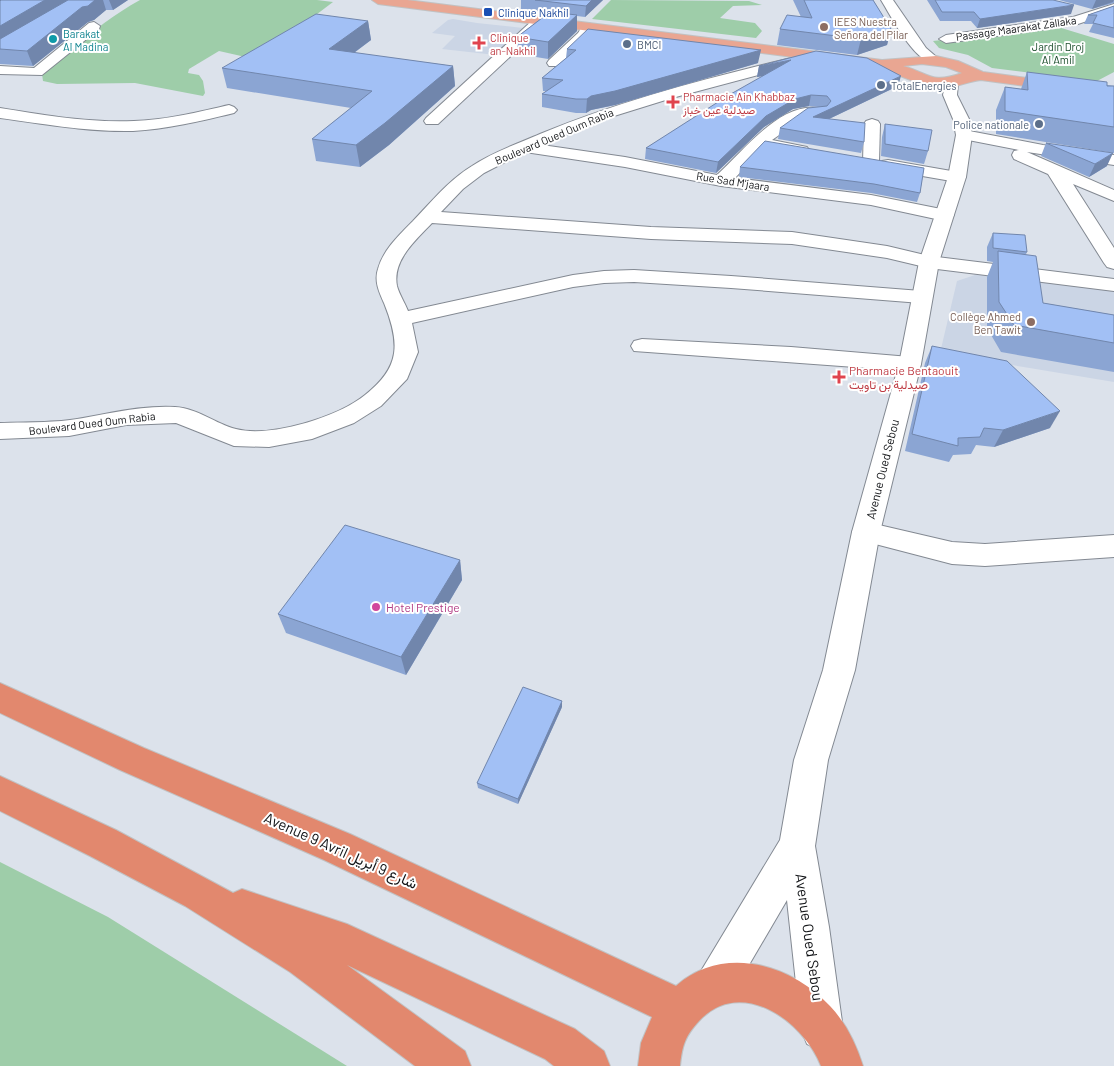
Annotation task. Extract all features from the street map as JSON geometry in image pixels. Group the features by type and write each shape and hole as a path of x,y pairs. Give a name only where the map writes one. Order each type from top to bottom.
{"highway":[{"name":"Avenue 9 Avril شارع 9 أبريل","path":"0,697 132,759 337,847 680,1009"},
{"path":"0,793 102,842 198,893 304,958 450,1066"},
{"path":"198,893 333,938 560,1044 589,1066"},
{"path":"659,1066 663,1041 680,1009 696,995 715,986 737,981 760,984 775,990 804,1008 822,1029 839,1057 842,1066"}],"main road":[{"path":"378,0 880,64 933,60 952,64 953,82"},
{"path":"912,61 922,80 953,82 981,76 1114,94"}],"street":[{"path":"887,0 912,61"},
{"path":"1065,8 1114,21"},
{"name":"Passage Maarakat Zallaka","path":"946,38 1056,24 1114,8"},
{"path":"432,122 540,21"},
{"path":"0,70 37,72 94,26"},
{"path":"554,63 583,36 589,27"},
{"name":"Boulevard Oued Oum Rabia","path":"0,431 69,428 126,417 177,415 234,438 269,439 302,433 345,417 373,401 399,374 407,352 401,319 387,286 387,270 394,256 457,185 478,169 522,147 625,107 814,55"},
{"name":"Avenue Oued Sebou","path":"822,1029 810,927 797,846 811,760 839,670 866,532 910,364 929,262 957,177 964,134 953,82"},
{"path":"696,87 718,98"},
{"path":"0,114 80,125 134,126 160,124 228,110"},
{"path":"721,181 744,160 759,142 794,116 802,112 819,112"},
{"path":"871,162 872,124"},
{"path":"964,134 1114,160"},
{"path":"992,140 1056,172 1114,196"},
{"path":"759,142 817,153"},
{"name":"Rue Sad M'jaara","path":"522,147 625,162 721,181 871,200 945,215"},
{"path":"625,162 647,149"},
{"path":"854,159 957,177"},
{"path":"1056,172 1114,263"},
{"path":"428,217 642,232 792,238 878,251 929,262 1114,285"},
{"path":"401,319 573,281 604,277 634,276 921,297"},
{"path":"642,346 791,354 910,364"},
{"path":"866,532 952,554 985,555 1114,546"},
{"name":"Avenue Oued Sebou","path":"715,986 797,846"}],"shaded area":[{"name":"Clinique an-Nakhil","path":"453,19 523,28 496,55 442,49 455,36 432,33 448,20"},
{"name":"Collège Ahmed Ben Tawit","path":"984,272 1114,290 1114,382 940,353 957,281"}],"green space":[{"path":"140,0 317,0 333,2 288,36 250,58 219,51 189,69 188,73 199,75 203,81 205,93 203,96 135,83 57,84 43,81 42,74 105,23"},
{"path":"611,0 749,1 762,5 733,6 720,18 755,23 762,31 756,38 592,19"},
{"name":"Jardin Droj Al Amil","path":"1058,27 1114,44 1114,72 1097,81 992,68 968,55 939,48 933,41"},
{"path":"0,862 108,917 347,1066 0,1066"}],"building":[{"path":"1,0 45,0 0,26"},
{"path":"68,0 95,0 88,6 82,7 27,51 0,49 0,39"},
{"path":"535,0 592,0 586,6"},
{"path":"804,0 873,0 891,29 861,39 780,29 787,15 812,18"},
{"path":"935,0 1053,0 1074,5 980,19 974,12 942,12"},
{"path":"1114,6 1114,28 1093,23 1097,15 1088,15"},
{"path":"550,12 577,15 548,42 517,37"},
{"path":"316,14 368,21 329,49 453,66 356,145 312,139 372,91 222,68"},
{"path":"588,29 761,50 591,96 587,99 542,94 563,80 542,78 576,50 567,49"},
{"path":"816,51 867,58 901,76 813,117 865,123 864,142 780,128 808,108 827,106 831,101 827,96 811,95 795,99 766,116 718,162 646,148 729,95 791,60 759,66"},
{"path":"1027,72 1107,82 1107,86 1114,86 1114,127 1005,111 1005,87 1028,90"},
{"path":"885,124 932,130 928,151 885,144"},
{"path":"765,141 924,168 920,193 874,184 740,167"},
{"path":"1046,143 1113,153 1095,164"},
{"path":"993,233 1025,235 1027,252 993,248"},
{"path":"998,251 1036,256 1043,303 1114,315 1114,343 1014,325 999,302"},
{"path":"932,346 1007,361 1060,411 1003,430 984,428 980,437 958,438 958,446 912,434"},
{"name":"Hotel Prestige","path":"345,525 460,560 401,657 278,614"},
{"path":"523,687 562,701 518,799 477,783"}],"place":[{"name":"Clinique Nakhil","path":"488,12"},
{"name":"IEES Nuestra Señora del Pilar","path":"824,27"},
{"name":"Barakat Al Madina","path":"53,39"},
{"name":"Clinique an-Nakhil","path":"479,43"},
{"name":"BMCI","path":"627,44"},
{"name":"TotalEnergies","path":"881,85"},
{"name":"Pharmacie Ain Khabbaz صيدلية عين خباز","path":"673,102"},
{"name":"Police nationale","path":"1039,124"},
{"name":"Collège Ahmed Ben Tawit","path":"1031,322"},
{"name":"Pharmacie Bentaouit صيدلية بن تاويت","path":"839,377"},
{"name":"Hotel Prestige","path":"376,607"}]}
